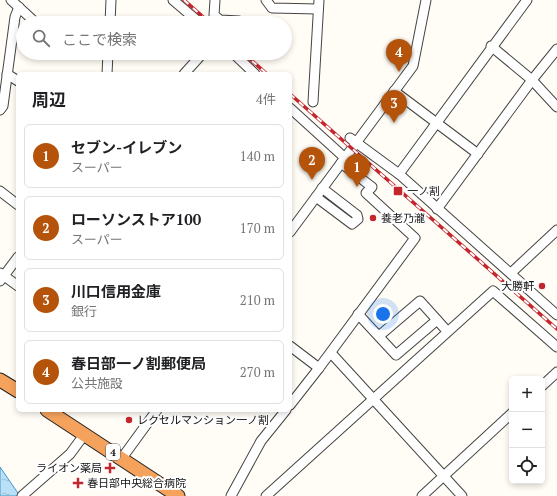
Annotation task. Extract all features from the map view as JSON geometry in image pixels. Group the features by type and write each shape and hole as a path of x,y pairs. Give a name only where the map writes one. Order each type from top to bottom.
{"highway":[{"path":"0,380 16,390"},
{"name":"4","path":"50,412 178,496"}],"street":[{"path":"11,0 29,16"},
{"path":"110,16 111,0"},
{"path":"174,0 192,16"},
{"path":"215,0 215,16"},
{"path":"266,0 272,8 319,5 313,102"},
{"path":"292,229 343,160 353,140 413,66 426,0"},
{"path":"399,174 491,46 527,0"},
{"path":"0,110 3,106 15,17 19,7"},
{"path":"491,46 532,80 557,107"},
{"path":"437,209 532,80 557,49"},
{"path":"107,72 108,60"},
{"path":"186,72 197,60"},
{"path":"240,60 253,72"},
{"path":"7,74 16,80"},
{"path":"394,91 478,154"},
{"path":"292,110 372,187 366,193 415,238 358,314 331,353 292,402"},
{"path":"353,140 360,143 399,174 557,315"},
{"path":"316,197 352,224 358,219 357,215 322,188"},
{"path":"0,191 16,203"},
{"path":"511,273 557,230"},
{"path":"16,259 1,277 16,285"},
{"path":"266,496 492,290 557,348"},
{"path":"379,336 420,301 447,331"},
{"path":"358,314 396,355 437,320"},
{"path":"292,348 319,368"},
{"path":"331,353 462,496"},
{"path":"545,383 557,372"},
{"path":"122,458 156,412"},
{"path":"231,496 261,441 284,412"},
{"path":"422,496 509,416"},
{"path":"22,496 70,454 84,435"}],"water":[{"path":"0,467 20,496 0,496"}],"railway":[{"path":"184,0 202,16"},
{"path":"251,60 265,72"},
{"path":"292,96 557,329"}],"place":[{"name":"春日部一ノ割郵便局","path":"399,72"},
{"name":"川口信用金庫","path":"394,123"},
{"name":"ローソンストア100","path":"312,180"},
{"name":"セブン-イレブン","path":"357,187"},
{"name":"一ノ割","path":"398,191"},
{"name":"養老乃瀧","path":"373,218"},
{"name":"大勝軒","path":"542,286"},
{"name":"レクセルマンション一ノ割","path":"129,420"},
{"name":"ライオン薬局","path":"110,468"},
{"name":"春日部中央総合病院","path":"78,483"}]}
